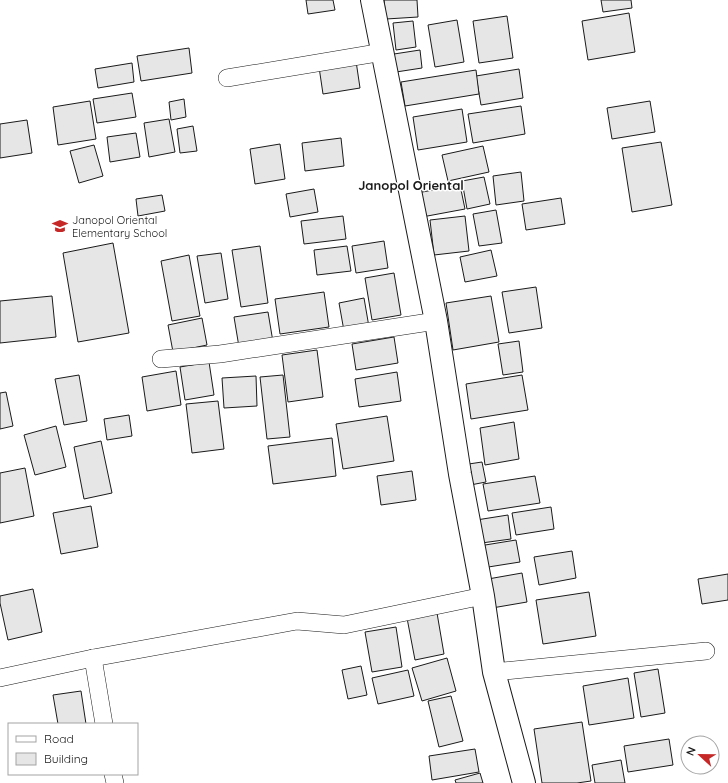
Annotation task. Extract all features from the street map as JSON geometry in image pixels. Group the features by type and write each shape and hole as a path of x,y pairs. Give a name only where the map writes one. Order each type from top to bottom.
{"street":[{"path":"372,0 436,321 460,474 483,596 494,672 524,783"},
{"path":"227,78 383,52"},
{"path":"161,359 220,354 436,321"},
{"path":"0,678 93,658 298,621 344,625 483,596"},
{"path":"494,672 706,651"},
{"path":"93,658 104,723"}],"building":[{"path":"306,0 333,0 335,10 308,14"},
{"path":"384,0 417,0 418,17 386,19"},
{"path":"601,0 631,0 632,8 603,12"},
{"path":"629,13 635,52 588,60 582,21"},
{"path":"507,16 513,58 479,63 473,21"},
{"path":"457,20 464,62 435,67 428,25"},
{"path":"413,21 416,47 396,50 393,23"},
{"path":"189,48 192,73 141,81 137,56"},
{"path":"420,50 422,68 396,72 394,54"},
{"path":"356,61 360,88 323,94 319,67"},
{"path":"132,63 134,82 98,88 95,69"},
{"path":"519,69 523,98 481,105 476,76"},
{"path":"476,70 479,94 405,106 401,82"},
{"path":"132,93 136,117 97,123 93,99"},
{"path":"184,99 186,117 171,120 169,102"},
{"path":"90,101 96,139 58,145 53,107"},
{"path":"650,101 655,132 612,139 607,108"},
{"path":"521,106 525,134 473,143 468,114"},
{"path":"462,109 467,142 418,150 413,117"},
{"path":"169,119 175,152 149,157 144,123"},
{"path":"27,120 32,153 0,158 0,124"},
{"path":"193,126 197,151 180,153 177,129"},
{"path":"136,133 140,157 110,162 107,137"},
{"path":"341,138 344,166 305,171 302,143"},
{"path":"661,142 672,205 632,212 622,148"},
{"path":"280,144 285,179 255,184 250,149"},
{"path":"94,145 103,176 79,183 70,151"},
{"path":"483,146 489,172 448,181 442,155"},
{"path":"521,172 524,201 496,205 493,176"},
{"path":"484,177 490,204 467,209 462,181"},
{"path":"460,185 465,209 422,217 417,193"},
{"path":"314,189 318,212 290,217 286,194"},
{"path":"162,195 165,211 138,216 136,199"},
{"path":"561,198 565,224 526,230 522,204"},
{"path":"496,210 502,243 479,246 473,214"},
{"path":"343,216 346,239 304,244 301,221"},
{"path":"465,216 469,251 434,255 430,220"},
{"path":"384,241 388,268 356,273 352,246"},
{"path":"113,243 129,333 78,342 63,253"},
{"path":"260,246 268,303 241,307 232,250"},
{"path":"347,246 351,271 317,275 314,250"},
{"path":"491,250 497,276 465,282 460,257"},
{"path":"221,253 228,299 205,303 197,256"},
{"path":"189,255 200,316 172,321 161,261"},
{"path":"394,273 401,315 372,320 365,278"},
{"path":"536,287 542,328 509,333 502,292"},
{"path":"324,292 329,327 280,334 275,299"},
{"path":"52,296 56,337 0,343 0,301"},
{"path":"491,296 499,342 453,350 446,303"},
{"path":"364,298 369,327 344,331 339,303"},
{"path":"268,312 273,342 239,347 234,317"},
{"path":"202,318 207,345 173,352 168,325"},
{"path":"394,337 398,363 356,370 352,344"},
{"path":"519,341 523,372 503,375 498,344"},
{"path":"317,350 323,397 288,402 282,355"},
{"path":"209,362 214,395 185,400 180,367"},
{"path":"176,371 181,405 147,411 142,377"},
{"path":"397,372 401,401 359,407 355,379"},
{"path":"79,375 87,421 64,425 55,379"},
{"path":"283,375 290,437 267,439 260,377"},
{"path":"522,375 528,410 471,419 466,384"},
{"path":"256,376 257,406 224,408 222,378"},
{"path":"6,392 13,426 0,429 0,393"},
{"path":"218,401 224,449 192,453 186,404"},
{"path":"129,415 132,436 107,440 104,419"},
{"path":"387,416 394,461 343,469 336,424"},
{"path":"514,422 519,459 485,465 480,428"},
{"path":"56,426 66,467 35,475 24,435"},
{"path":"332,438 336,476 273,484 268,446"},
{"path":"101,441 112,493 84,499 74,447"},
{"path":"482,462 486,482 465,486 462,465"},
{"path":"25,468 34,516 0,523 0,473"},
{"path":"412,471 416,500 381,505 377,476"},
{"path":"535,476 540,503 488,511 483,484"},
{"path":"91,506 98,547 61,554 53,513"},
{"path":"551,507 554,529 516,535 512,513"},
{"path":"508,515 511,539 474,544 470,521"},
{"path":"516,540 520,562 482,568 479,546"},
{"path":"572,551 576,578 539,585 534,557"},
{"path":"522,573 527,602 492,608 488,579"},
{"path":"728,574 728,600 702,604 698,579"},
{"path":"33,589 42,632 8,640 0,603 0,596"},
{"path":"589,592 596,636 543,644 536,600"},
{"path":"437,613 444,654 415,660 407,618"},
{"path":"396,627 402,667 372,672 365,632"},
{"path":"447,658 456,691 422,701 412,668"},
{"path":"361,666 367,695 348,699 342,670"},
{"path":"658,669 665,713 641,717 634,673"},
{"path":"408,670 414,696 378,704 372,678"},
{"path":"628,678 634,718 589,725 583,686"},
{"path":"81,691 86,723 58,723 53,695"},
{"path":"451,696 463,741 439,747 428,701"},
{"path":"582,722 591,781 577,783 542,783 534,729"},
{"path":"669,739 673,765 628,772 624,746"},
{"path":"475,749 479,772 432,780 429,756"},
{"path":"621,760 625,783 595,783 592,765"},
{"path":"480,773 483,783 456,783 455,780"}],"place":[{"name":"Janopol Oriental Elementary School","path":"60,226"}],"district":[{"name":"Janopol Oriental","path":"411,185"}]}
